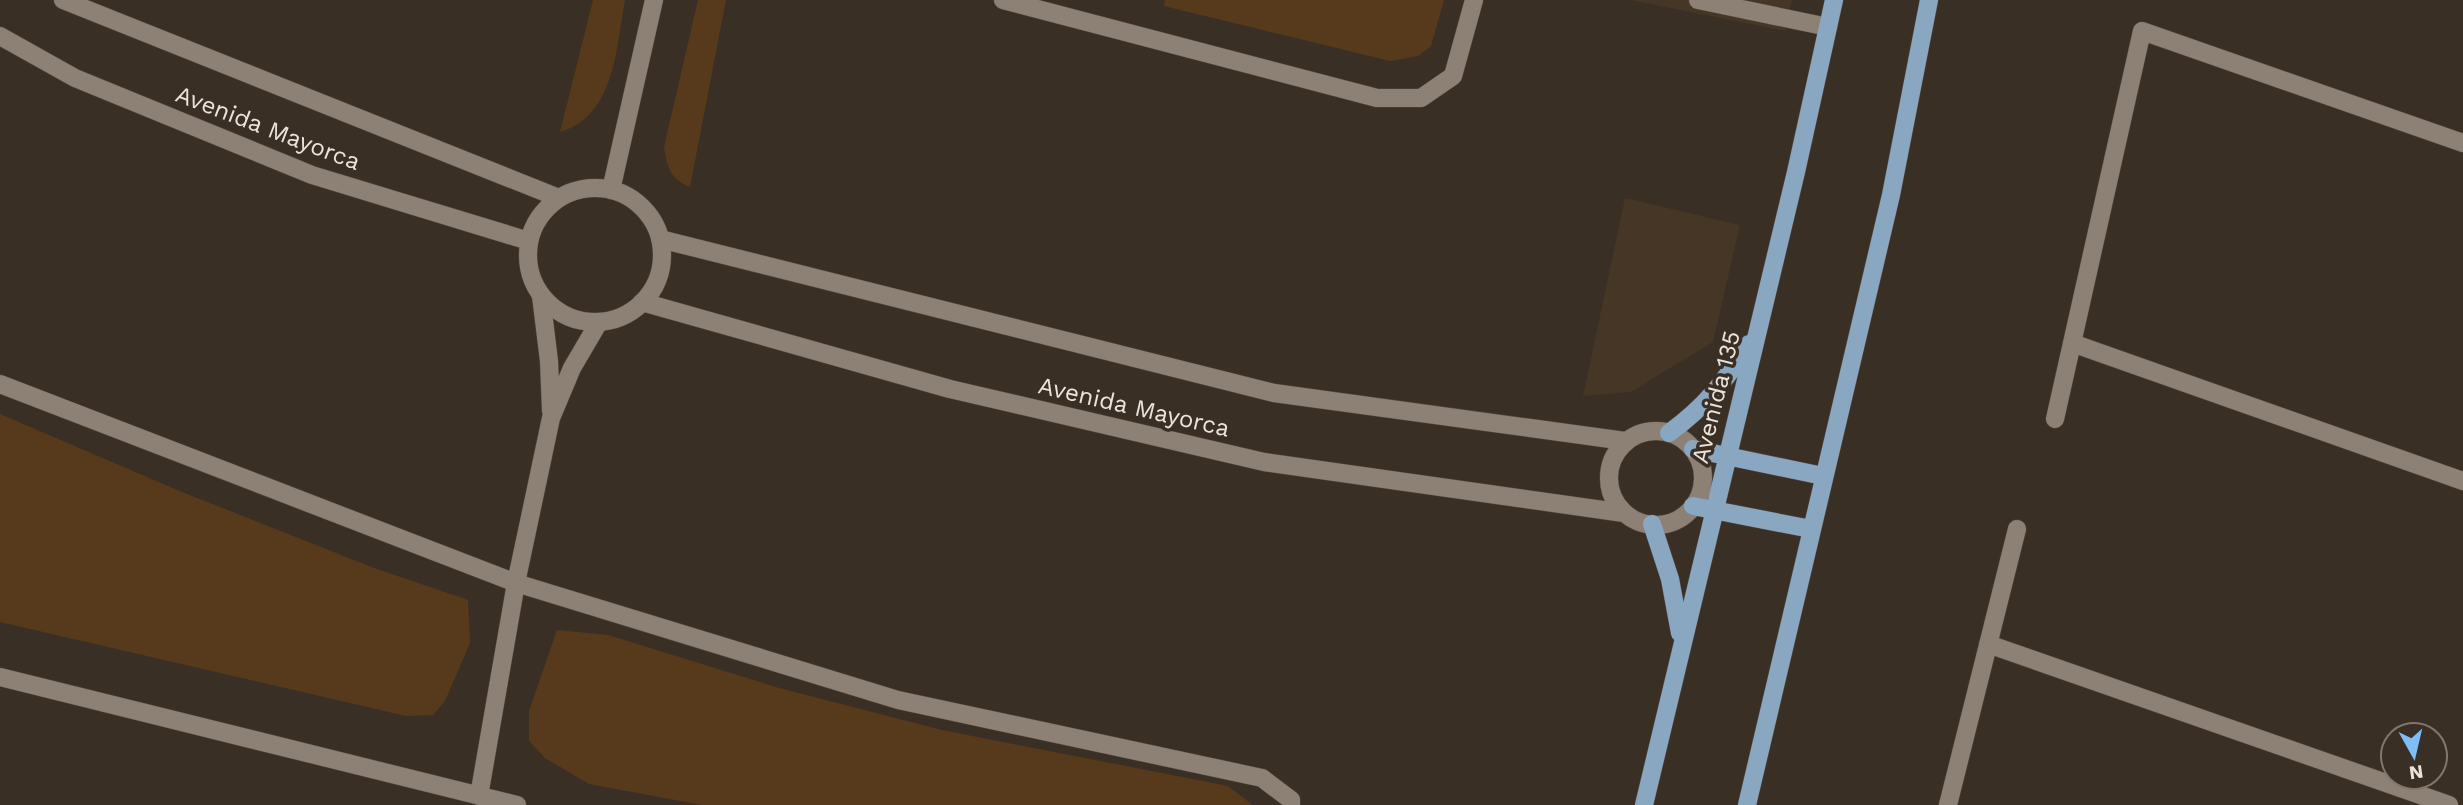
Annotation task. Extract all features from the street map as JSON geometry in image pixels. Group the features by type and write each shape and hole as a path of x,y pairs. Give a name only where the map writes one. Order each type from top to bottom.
{"main road":[{"name":"Avenida 135","path":"1644,805 1681,639 1757,332 1834,0"},
{"path":"1747,805 1891,195 1929,0"},
{"path":"1669,433 1695,415 1719,390 1757,332"},
{"path":"1693,449 1824,476"},
{"path":"1693,506 1811,529"},
{"path":"1652,524 1670,579 1681,639"}],"street":[{"path":"63,0 559,198"},
{"path":"611,190 654,0"},
{"path":"1003,0 1377,98 1421,98 1453,76 1474,0"},
{"path":"1698,0 1828,27"},
{"path":"2054,419 2142,31 2463,144"},
{"name":"Avenida Mayorca","path":"0,37 75,78 312,175 529,241"},
{"path":"541,296 567,316 599,322 629,313 642,302 655,284 661,262 660,239 642,208 628,197 611,190 585,189 559,198 540,217 529,241 527,260 532,279 541,296 550,360 551,418"},
{"name":"Avenida Mayorca","path":"660,239 1274,393 1625,441"},
{"name":"Avenida Mayorca","path":"642,302 950,389 1264,462 1625,513"},
{"path":"480,796 516,583 551,418 572,369 599,322"},
{"path":"2071,343 2463,481"},
{"path":"0,384 516,583 898,701 1262,778 1291,800 1291,805"},
{"path":"1669,433 1683,439 1701,463 1703,478 1693,506 1681,517 1652,524 1637,521 1625,513 1614,500 1609,477 1615,454 1625,441 1638,434 1669,433"},
{"path":"1948,805 2017,529"},
{"path":"1988,644 2449,805"},
{"path":"0,677 517,805"}],"shaded area":[{"path":"593,0 625,0 615,59 610,78 592,111 578,124 560,132"},
{"path":"698,0 726,0 690,187 671,172 664,147"},
{"path":"1165,0 1444,0 1431,46 1418,56 1390,61 1164,6"},
{"path":"1630,0 1792,0 1785,31"},
{"path":"1625,198 1740,225 1713,342 1631,392 1583,396"},
{"path":"0,414 182,492 374,568 468,600 470,643 445,701 433,715 406,716 0,622"},
{"path":"557,630 608,635 779,688 942,730 1228,786 1253,805 702,805 589,784 545,758 529,741 529,711"}]}
